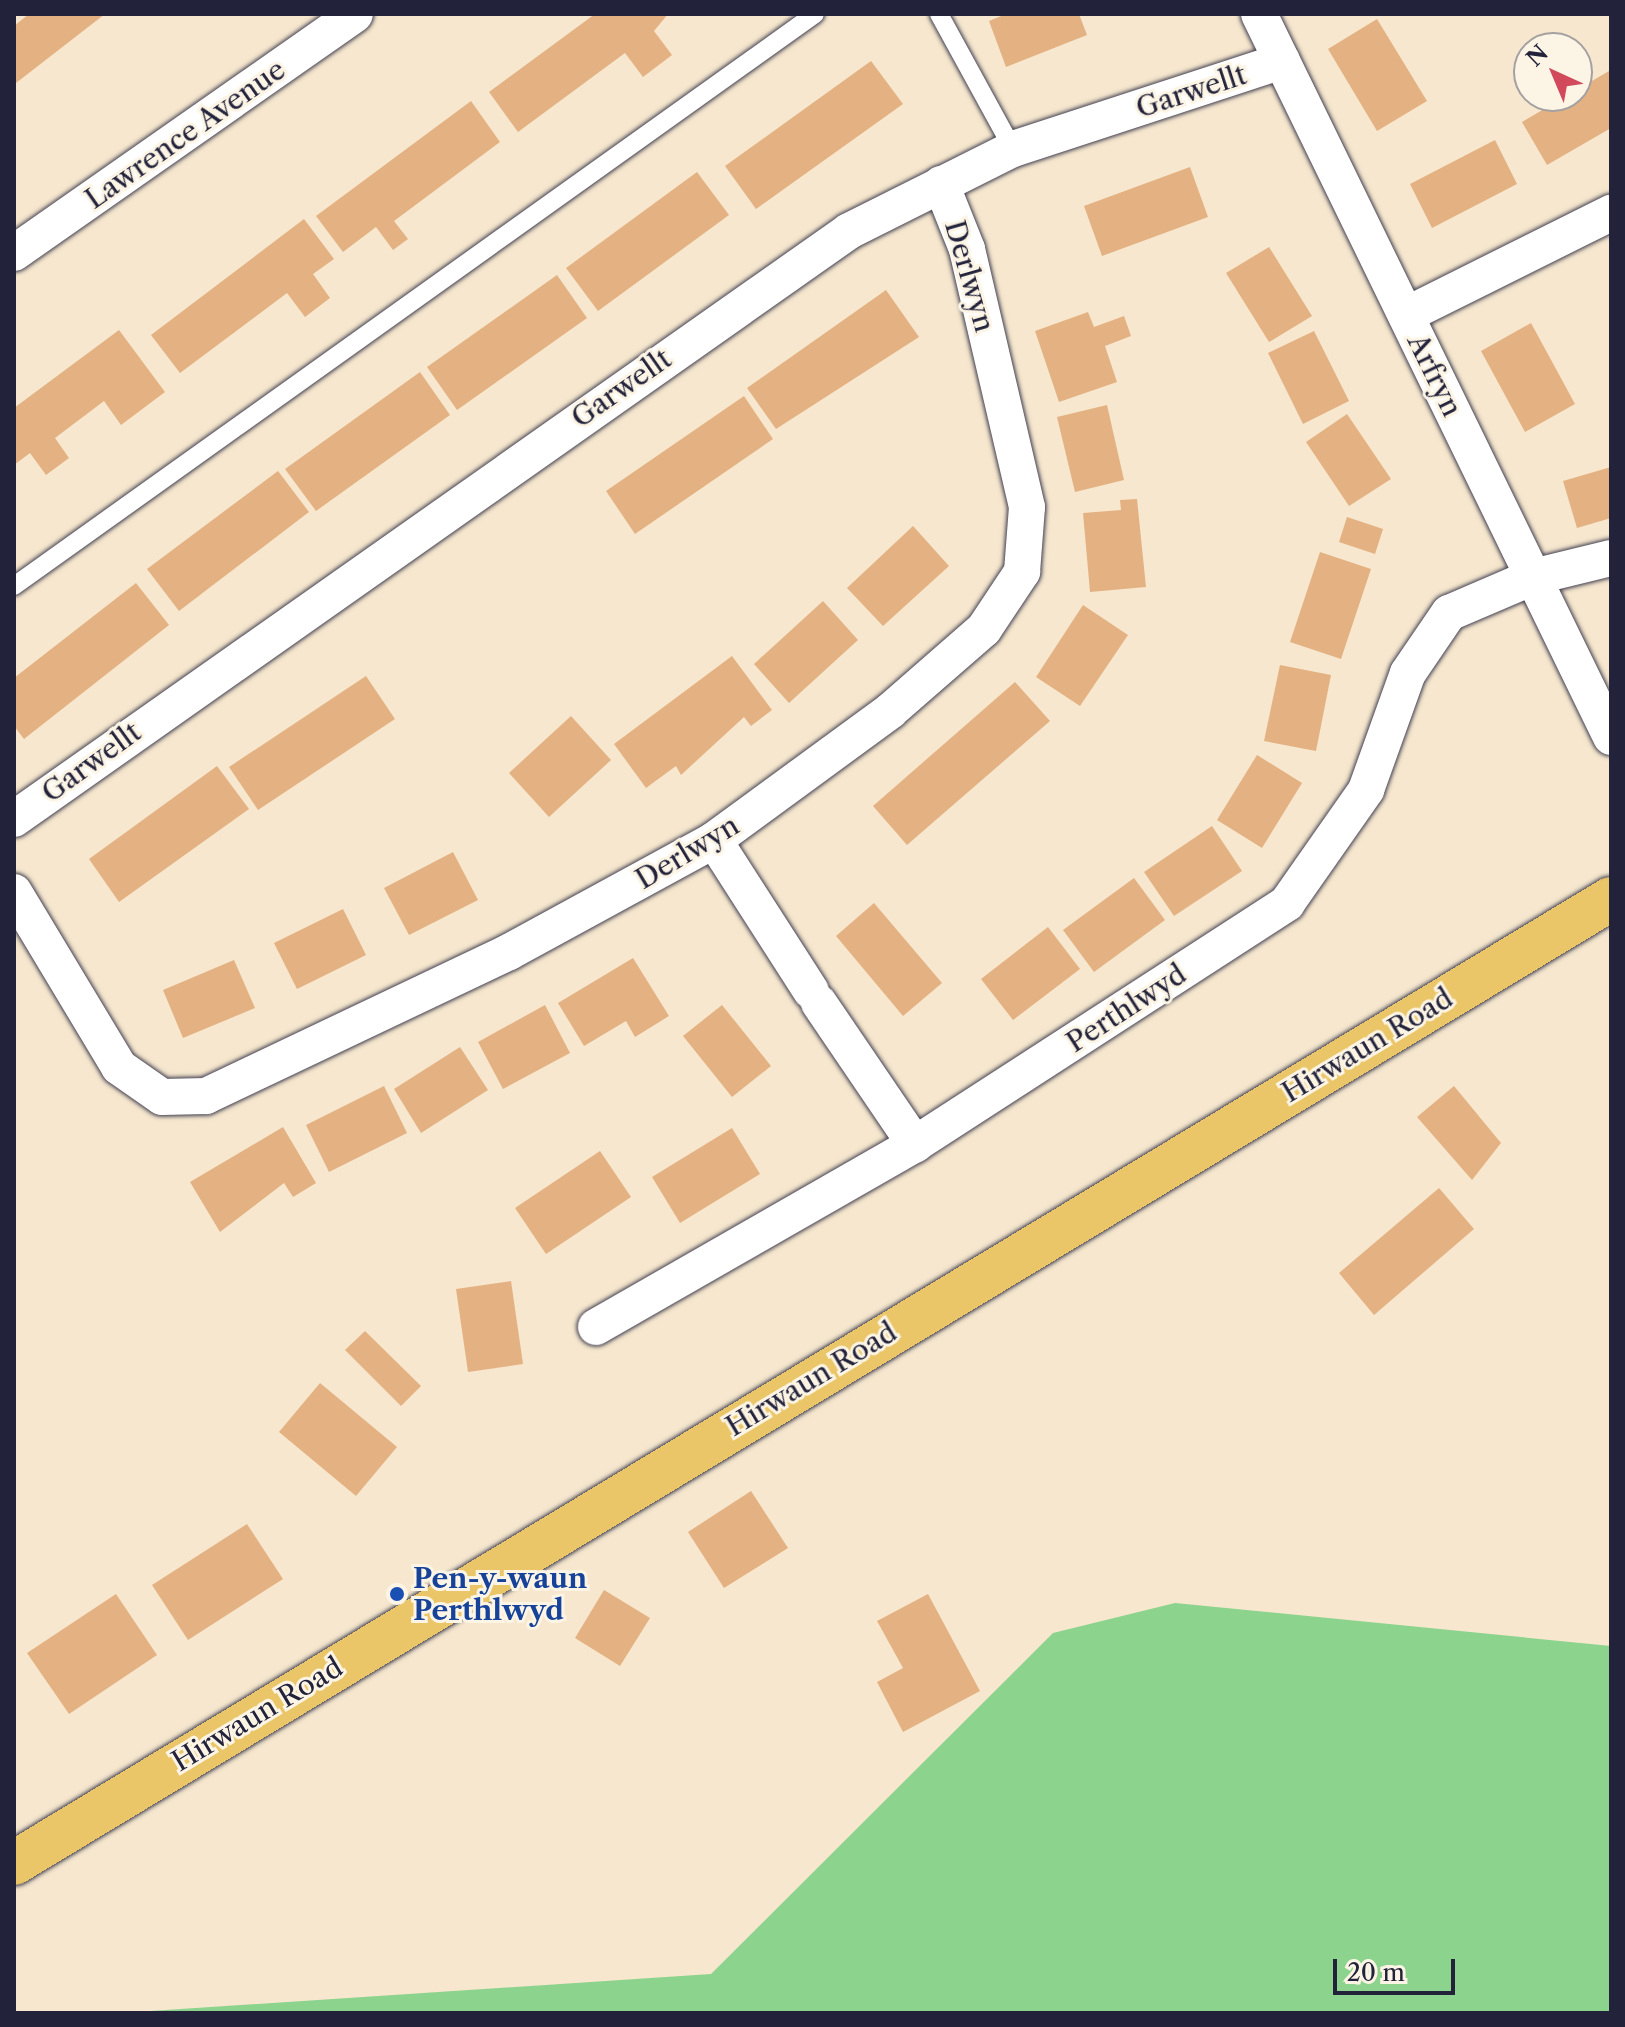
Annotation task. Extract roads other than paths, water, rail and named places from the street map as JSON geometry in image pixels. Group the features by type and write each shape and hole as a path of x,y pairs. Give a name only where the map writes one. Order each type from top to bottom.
{"main road":[{"name":"Hirwaun Road","path":"14,1863 1611,899"}],"street":[{"name":"Lawrence Avenue","path":"14,253 355,14"},
{"name":"Arfryn","path":"1259,14 1611,737"},
{"name":"Garwellt","path":"14,819 785,274 941,184 1013,149 1282,61"},
{"name":"Derlwyn","path":"14,892 119,1067 162,1097 206,1096 509,952 714,840 890,711 984,629 1022,572 1027,507 967,249 941,184"},
{"path":"1406,315 1611,213"},
{"name":"Perthlwyd","path":"596,1327 915,1144 1287,903 1366,790 1408,673 1449,613 1533,577 1611,558"},
{"path":"714,840 915,1144"}],"lane":[{"path":"14,586 815,14"},
{"path":"939,14 1013,149"}],"place":[{"name":"Pen-y-waun Perthlwyd","path":"397,1594"}]}
